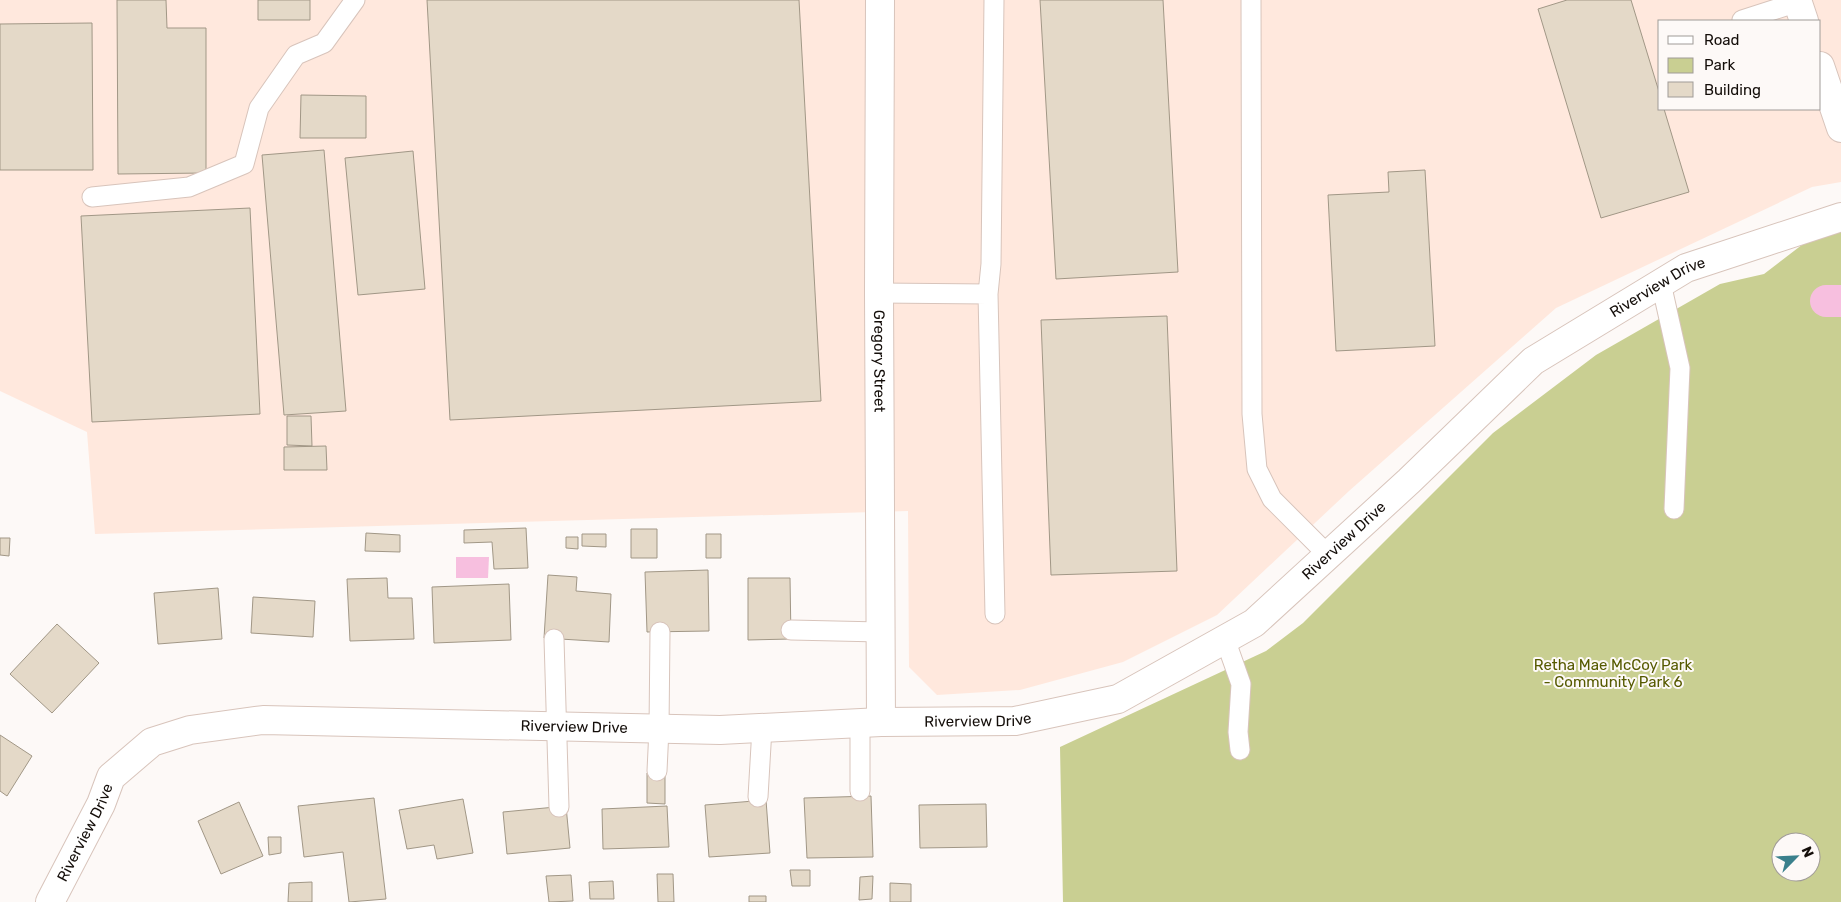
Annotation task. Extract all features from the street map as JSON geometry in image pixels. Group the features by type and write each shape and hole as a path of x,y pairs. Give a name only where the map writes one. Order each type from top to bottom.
{"street":[{"name":"Gregory Street","path":"870,723 880,632 880,0"},
{"path":"1821,69 1841,128"},
{"name":"Riverview Drive","path":"50,902 101,804 112,777 152,742 190,730 263,720 720,730 870,723 1015,721 1118,699 1254,623 1409,481 1534,360 1686,268 1841,217"}],"lane":[{"path":"92,197 188,187 244,164 259,108 296,55 324,43 355,0"},
{"path":"994,0 988,294 995,614"},
{"path":"1251,0 1252,414 1257,469 1272,499 1328,555"},
{"path":"1742,20 1800,8"},
{"path":"1661,283 1680,368 1674,509"},
{"path":"879,293 988,294"},
{"path":"790,630 880,632"},
{"path":"657,771 660,632"},
{"path":"554,639 559,806"},
{"path":"1225,639 1241,684 1238,732 1240,750"},
{"path":"860,791 870,723"},
{"path":"758,797 762,728"}],"shaded area":[{"path":"0,0 1841,0 1841,182 1812,187 1556,308 1349,491 1217,615 1123,662 1020,690 937,695 909,667 908,511 95,534 87,432 0,391"},
{"path":"456,557 489,557 488,578 456,578"}],"green space":[{"name":"Retha Mae McCoy Park - Community Park 6","path":"1837,218 1841,232 1841,902 1063,902 1060,747 1266,651 1303,623 1493,433 1596,355 1720,284 1764,274"}],"building":[{"path":"117,0 166,0 167,28 206,28 206,173 118,174"},
{"path":"258,0 310,0 310,20 258,20"},
{"path":"427,0 799,0 821,401 450,420"},
{"path":"1040,0 1163,0 1178,272 1056,279"},
{"path":"1567,0 1631,0 1658,88 1658,110 1664,110 1689,192 1601,218 1538,9"},
{"path":"92,23 93,170 0,170 0,24"},
{"path":"301,95 366,96 366,138 300,138"},
{"path":"324,150 346,411 284,415 262,155"},
{"path":"413,151 425,289 358,295 345,158"},
{"path":"1425,170 1435,346 1336,351 1328,195 1389,192 1388,172"},
{"path":"250,208 260,414 92,422 81,216"},
{"path":"1167,316 1177,571 1051,575 1041,320"},
{"path":"287,416 311,416 312,446 287,445"},
{"path":"326,446 327,470 284,470 284,447"},
{"path":"526,528 528,568 494,569 492,542 464,543 464,530"},
{"path":"631,529 657,529 657,558 631,558"},
{"path":"366,533 400,535 400,552 365,551"},
{"path":"582,534 606,534 606,547 582,546"},
{"path":"706,534 721,534 721,558 706,558"},
{"path":"566,537 578,537 578,549 566,548"},
{"path":"0,538 10,538 9,556 0,555"},
{"path":"708,570 709,631 647,632 645,572"},
{"path":"548,575 577,577 576,591 611,594 609,642 544,638"},
{"path":"387,578 388,598 412,598 414,639 350,641 347,579"},
{"path":"748,578 790,578 791,639 748,640"},
{"path":"509,584 511,640 434,643 432,587"},
{"path":"218,588 222,639 158,644 154,593"},
{"path":"253,597 315,601 313,637 251,633"},
{"path":"57,624 99,663 52,713 10,674"},
{"path":"0,735 32,756 7,796 0,791"},
{"path":"647,773 665,773 665,804 647,803"},
{"path":"871,796 873,857 807,858 804,798"},
{"path":"374,798 386,899 349,902 343,852 304,857 298,806"},
{"path":"463,799 473,853 437,859 434,845 407,849 399,810"},
{"path":"766,800 770,853 709,857 705,805"},
{"path":"239,802 263,856 221,874 198,821"},
{"path":"986,804 987,847 920,848 919,805"},
{"path":"566,806 570,848 507,854 503,812"},
{"path":"667,806 669,847 603,849 602,809"},
{"path":"268,837 281,837 281,853 269,855"},
{"path":"790,870 810,870 810,886 792,886"},
{"path":"657,874 673,874 674,902 658,902"},
{"path":"571,875 573,901 549,902 546,876"},
{"path":"873,876 872,899 859,900 860,877"},
{"path":"613,881 614,899 590,899 589,882"},
{"path":"312,882 312,902 288,902 289,883"},
{"path":"890,883 911,884 911,902 890,902"},
{"path":"749,896 766,896 766,902 749,902"}],"waterway":[{"path":"1826,301 1841,301"}]}
